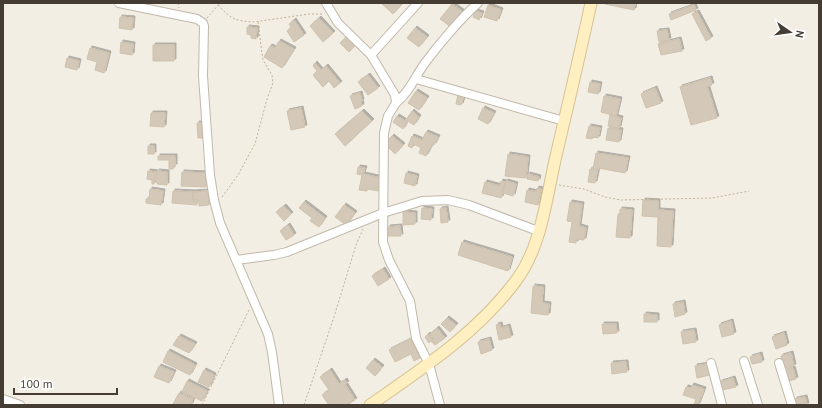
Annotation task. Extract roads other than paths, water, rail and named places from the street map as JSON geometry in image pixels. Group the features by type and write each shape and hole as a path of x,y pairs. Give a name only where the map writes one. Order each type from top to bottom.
{"street":[{"path":"119,3 198,19 203,23 203,76 210,175 215,205 220,223 262,318 271,346 279,405"},
{"path":"326,3 338,22 371,55 395,95 396,103"},
{"path":"371,55 418,3"},
{"path":"440,405 429,364 416,338 410,301 385,252 383,242 384,133 388,116 396,103 406,93 424,65 446,36 478,3"},
{"path":"370,405 454,345 478,323 511,287 524,266 535,244 591,3"},
{"path":"416,79 564,121"},
{"path":"236,260 287,252 383,214 422,201 448,200 469,205 538,231"},
{"path":"744,361 758,405"},
{"path":"711,363 722,405"},
{"path":"779,363 792,405"},
{"path":"3,399 20,405"}]}
